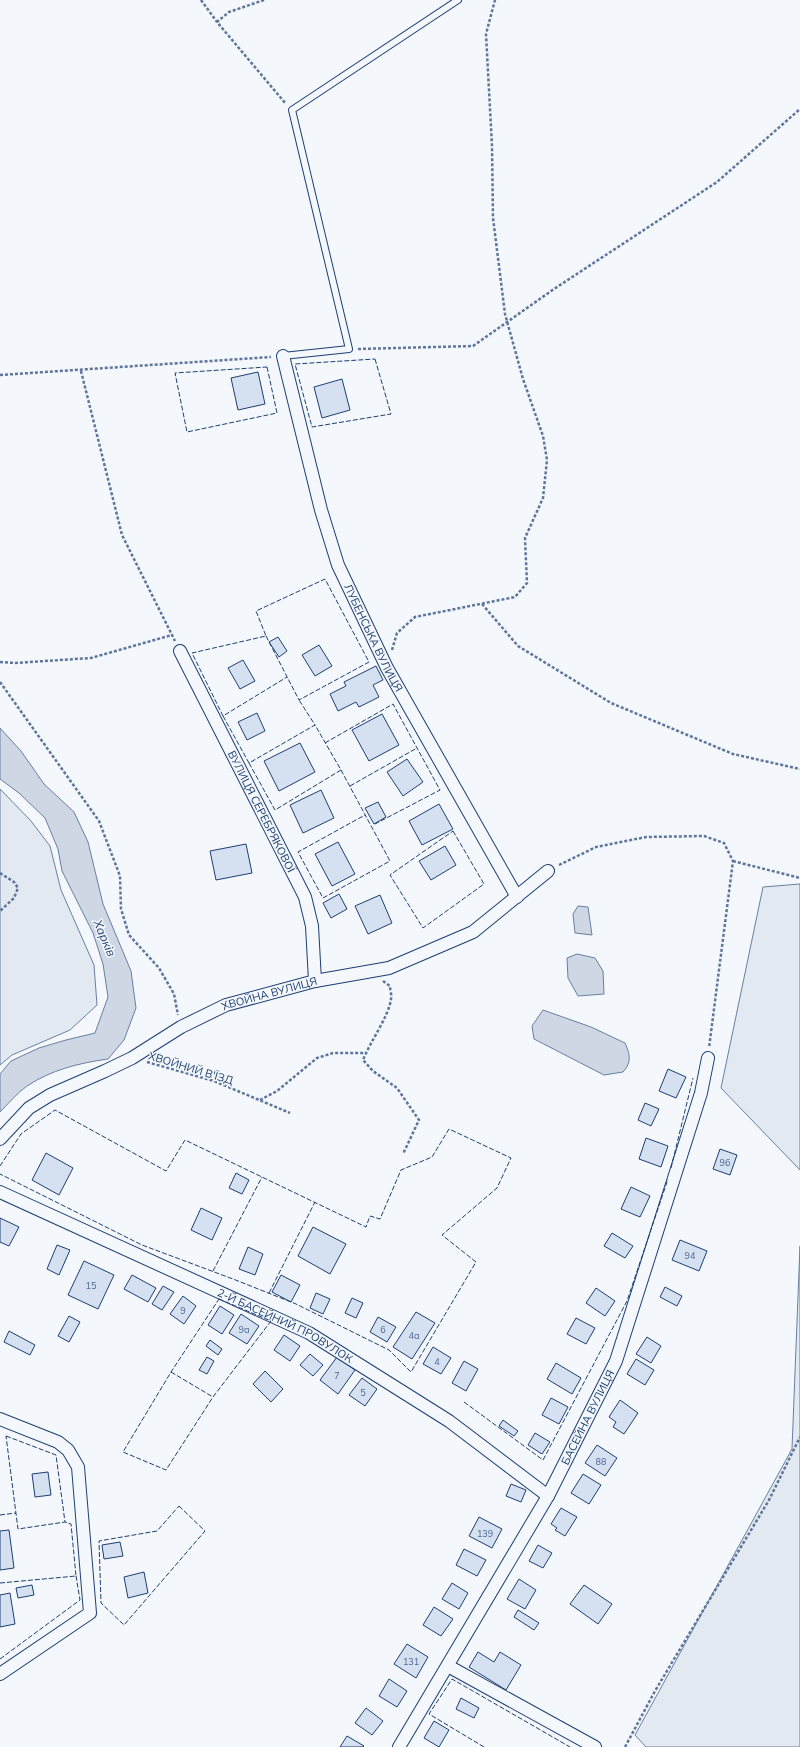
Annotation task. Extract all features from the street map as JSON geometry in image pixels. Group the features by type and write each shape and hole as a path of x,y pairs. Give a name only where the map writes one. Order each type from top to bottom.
{"street":[{"name":"ЛУБEНСЬКА ВУЛИЦЯ","path":"283,356 321,510 338,565 387,668 517,897"},
{"name":"ВУЛИЦЯ СЕРЕБРЯКОВОЇ","path":"180,650 303,892 312,926 315,981"},
{"name":"ХВОЙНА ВУЛИЦЯ","path":"0,1139 29,1108 45,1098 132,1058 180,1027 226,1005 315,981 389,968 472,932 548,871"},
{"name":"БАСЕЙНА ВУЛИЦЯ","path":"399,1747 548,1496 616,1360 701,1093 708,1058"},
{"name":"2-Й БАСЕЙНИЙ ПРОВУЛОК","path":"0,1192 309,1333 450,1421 548,1496"},
{"path":"0,1420 58,1442 68,1450 78,1468 90,1613 0,1674"},
{"path":"448,1666 595,1747"}],"lane":[{"path":"283,356 349,349 292,110 458,0"}],"path":[{"path":"201,0 216,22 292,110"},
{"path":"216,22 229,12 264,0"},
{"path":"387,668 397,633 415,617 515,597 527,583 525,538 543,498 547,460 543,436 522,379 507,321 493,218 492,146 486,34 495,0"},
{"path":"349,349 473,346 507,321 717,182 800,110"},
{"path":"0,375 283,356"},
{"path":"0,662 14,664 91,658 172,635 122,535 81,370"},
{"path":"482,604 518,646 610,704 733,754 800,768"},
{"path":"0,682 99,822 120,876 121,909 129,935 159,968 174,994 180,1027"},
{"path":"548,871 596,847 646,837 704,836 724,843 733,861 708,1058"},
{"path":"733,861 800,878"},
{"path":"0,873 14,882 18,888 14,898 0,911"},
{"path":"373,971 390,986 391,999 385,1017 363,1060 373,1071 397,1088 419,1120 403,1154"},
{"path":"260,1100 277,1091 317,1058 333,1053 366,1053"},
{"name":"ХВОЙНИЙ В'ЇЗД","path":"132,1058 214,1081 290,1113"},
{"path":"625,1747 655,1691 769,1500 800,1437"}],"shaded area":[{"path":"0,789 31,821 50,846 61,890 94,965 97,1005 70,1030 12,1055 0,1065"},
{"path":"800,884 800,1170 721,1088 763,887"},
{"path":"800,1246 800,1747 646,1747 635,1735 792,1449"}],"water":[{"name":"Харків","path":"0,728 21,751 44,784 74,812 88,842 103,904 131,971 136,1008 124,1040 108,1059 76,1065 56,1071 36,1080 16,1095 0,1112 0,1074 11,1061 39,1048 95,1033 108,997 103,964 93,933 62,871 58,849 45,818 19,793 0,779"},
{"path":"578,906 588,907 592,935 575,933 573,914"},
{"path":"577,954 595,958 603,971 604,994 578,996 568,978 567,958"},
{"path":"543,1010 591,1027 625,1043 629,1058 626,1068 623,1072 604,1075 534,1039 532,1026"}],"building":[{"path":"258,372 265,404 238,410 231,378"},
{"path":"342,379 350,410 322,418 314,387"},
{"path":"278,637 287,651 279,657 269,642"},
{"path":"319,645 332,666 315,676 302,655"},
{"path":"243,660 255,681 240,689 228,668"},
{"path":"376,666 383,680 373,685 379,697 359,707 356,702 338,711 330,694 346,686 344,682"},
{"path":"257,713 265,731 247,740 238,722"},
{"path":"382,714 399,745 369,761 352,730"},
{"path":"300,743 315,772 279,791 264,761"},
{"path":"407,759 423,782 403,796 387,772"},
{"path":"321,790 334,818 303,833 290,805"},
{"path":"378,802 386,817 374,824 365,808"},
{"path":"439,804 453,829 422,845 409,821"},
{"path":"338,842 355,874 332,886 315,854"},
{"path":"246,844 252,873 216,880 210,851"},
{"path":"445,846 456,865 431,880 419,861"},
{"path":"339,894 347,909 331,918 323,903"},
{"path":"380,895 392,923 368,934 355,906"},
{"path":"668,1069 686,1077 676,1098 659,1091"},
{"path":"645,1103 659,1109 651,1126 638,1120"},
{"path":"646,1138 668,1146 661,1167 639,1159"},
{"path":"720,1149 737,1155 730,1175 713,1169"},
{"path":"46,1153 73,1168 59,1195 32,1180"},
{"path":"236,1173 249,1180 242,1194 229,1188"},
{"path":"631,1187 650,1196 640,1217 621,1209"},
{"path":"201,1208 222,1218 212,1240 191,1230"},
{"path":"0,1218 19,1227 9,1246 0,1242"},
{"path":"313,1227 346,1244 330,1274 298,1256"},
{"path":"612,1233 633,1246 625,1258 604,1246"},
{"path":"680,1240 707,1251 699,1271 672,1260"},
{"path":"57,1245 70,1250 59,1275 47,1269"},
{"path":"248,1247 263,1254 255,1275 239,1269"},
{"path":"84,1261 114,1275 98,1309 68,1295"},
{"path":"132,1275 156,1288 148,1302 124,1289"},
{"path":"281,1275 300,1285 291,1302 272,1292"},
{"path":"163,1286 174,1292 162,1310 152,1304"},
{"path":"665,1287 682,1296 677,1306 660,1297"},
{"path":"596,1288 615,1301 605,1316 586,1303"},
{"path":"316,1293 330,1299 323,1314 310,1308"},
{"path":"183,1296 196,1306 184,1324 170,1314"},
{"path":"352,1298 363,1303 356,1318 345,1313"},
{"path":"220,1306 234,1315 222,1334 208,1325"},
{"path":"416,1312 435,1323 412,1359 393,1347"},
{"path":"241,1314 259,1326 247,1344 229,1333"},
{"path":"69,1316 80,1322 69,1342 58,1336"},
{"path":"378,1317 396,1327 387,1342 370,1332"},
{"path":"576,1318 595,1328 586,1344 567,1334"},
{"path":"9,1331 35,1345 30,1355 4,1342"},
{"path":"284,1335 300,1346 290,1361 274,1350"},
{"path":"647,1337 661,1346 651,1363 636,1354"},
{"path":"210,1340 222,1349 218,1355 206,1346"},
{"path":"433,1347 451,1358 441,1374 423,1364"},
{"path":"310,1354 323,1365 313,1376 300,1365"},
{"path":"207,1357 214,1361 207,1374 199,1370"},
{"path":"337,1357 355,1370 338,1394 320,1380"},
{"path":"636,1359 654,1370 645,1385 627,1374"},
{"path":"464,1361 478,1369 466,1391 452,1383"},
{"path":"556,1363 581,1378 572,1394 547,1379"},
{"path":"265,1371 283,1389 271,1402 253,1384"},
{"path":"362,1378 377,1389 365,1406 349,1395"},
{"path":"551,1398 568,1407 559,1424 542,1415"},
{"path":"620,1400 638,1413 624,1434 613,1427 616,1422 609,1417"},
{"path":"503,1420 518,1431 514,1436 499,1426"},
{"path":"535,1433 550,1442 542,1454 528,1445"},
{"path":"597,1445 617,1458 605,1476 585,1463"},
{"path":"48,1472 51,1495 35,1497 32,1474"},
{"path":"583,1474 601,1485 589,1504 571,1493"},
{"path":"511,1484 526,1490 521,1502 506,1496"},
{"path":"561,1508 577,1517 565,1536 555,1530 557,1528 551,1524"},
{"path":"479,1517 502,1529 492,1548 469,1536"},
{"path":"9,1530 14,1568 0,1570 0,1531"},
{"path":"120,1542 123,1556 104,1559 102,1545"},
{"path":"538,1545 552,1553 543,1568 529,1561"},
{"path":"464,1549 486,1560 477,1576 456,1565"},
{"path":"144,1572 148,1593 128,1598 124,1577"},
{"path":"519,1579 536,1590 525,1609 507,1599"},
{"path":"452,1583 468,1593 459,1609 442,1599"},
{"path":"32,1585 34,1595 18,1598 16,1588"},
{"path":"584,1585 612,1604 598,1624 570,1604"},
{"path":"10,1593 15,1624 0,1627 0,1595"},
{"path":"434,1607 453,1619 441,1636 423,1625"},
{"path":"518,1610 539,1623 534,1630 514,1617"},
{"path":"407,1644 428,1657 416,1678 394,1664"},
{"path":"478,1652 494,1662 500,1652 521,1665 506,1690 469,1667"},
{"path":"389,1679 407,1691 397,1707 379,1696"},
{"path":"461,1698 479,1708 474,1718 456,1709"},
{"path":"366,1708 383,1721 372,1735 355,1723"},
{"path":"434,1721 449,1730 439,1747 424,1738"},
{"path":"347,1736 364,1746 340,1747"}],"fence":[{"path":"375,359 391,414 312,427 295,364 375,359"},
{"path":"267,367 277,413 187,432 175,373 267,367"},
{"path":"266,636 299,700 369,662 325,579 256,611 266,636 192,653 223,716 287,677"},
{"path":"223,716 249,763 315,725 299,700"},
{"path":"325,743 393,704 440,790 375,824"},
{"path":"249,763 275,810 341,770 315,725"},
{"path":"350,786 417,748"},
{"path":"341,770 390,861 323,898 298,852 365,815"},
{"path":"453,831 484,884 423,928 390,875 453,831"},
{"path":"671,1168 693,1078"},
{"path":"0,1166 21,1134 55,1110 166,1171 185,1140 366,1227 370,1216 380,1219 401,1170 432,1157 449,1129 511,1158 497,1188 442,1235 476,1262 411,1372 389,1350 296,1304 142,1245 0,1174"},
{"path":"213,1271 262,1177"},
{"path":"464,1402 543,1460 627,1301 668,1179"},
{"path":"269,1293 315,1202"},
{"path":"219,1299 271,1321 213,1397 166,1470 123,1452 171,1372 219,1299"},
{"path":"171,1372 213,1397"},
{"path":"6,1436 56,1455 65,1522 18,1529 6,1436"},
{"path":"179,1506 205,1531 124,1625 101,1603 99,1541 157,1531 179,1506"},
{"path":"0,1515 16,1513"},
{"path":"0,1583 76,1576 71,1524 65,1522"},
{"path":"0,1659 80,1600 76,1576"},
{"path":"484,1747 429,1714 452,1679 570,1747"}]}
